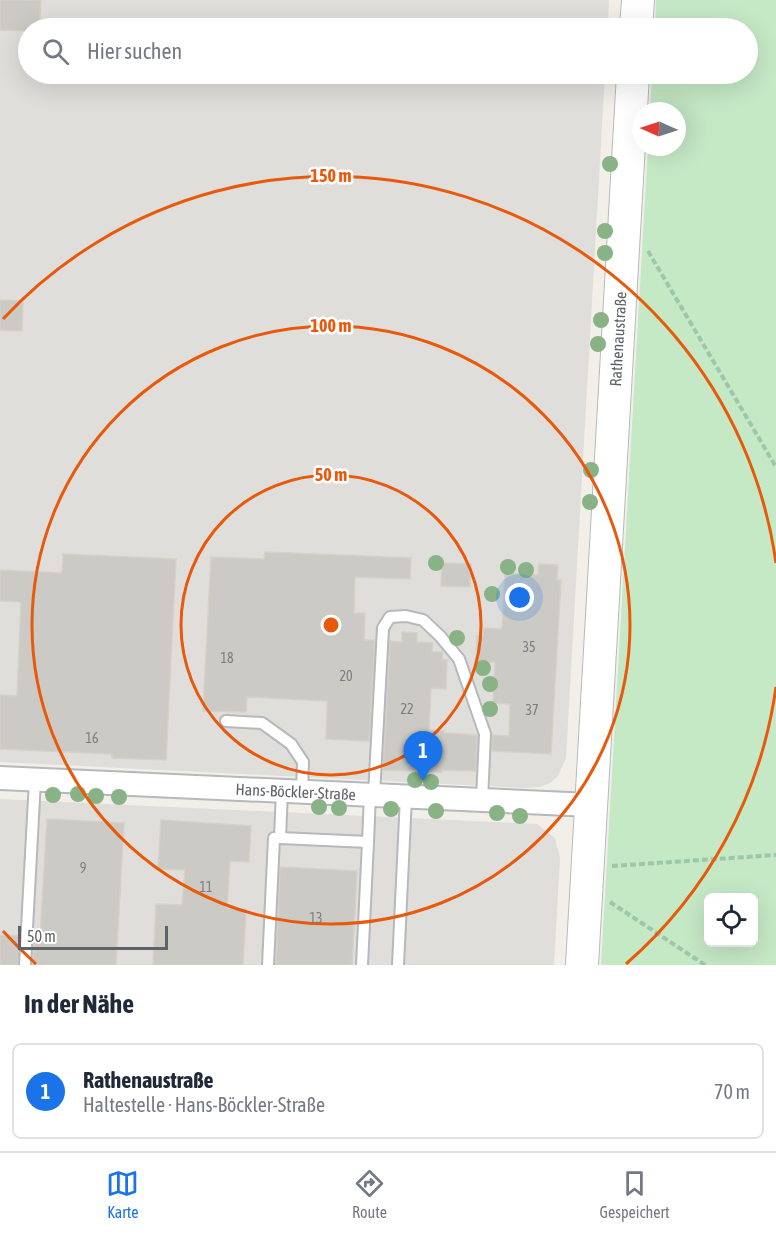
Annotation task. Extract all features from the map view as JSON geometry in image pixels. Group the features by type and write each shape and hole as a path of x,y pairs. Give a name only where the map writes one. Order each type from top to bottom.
{"street":[{"path":"637,18 638,0"},
{"name":"Rathenaustraße","path":"582,965 632,84"},
{"name":"Hans-Böckler-Straße","path":"0,778 591,805"}],"lane":[{"path":"362,965 383,628 390,616 406,616 423,620 459,659 485,734 482,800"},
{"path":"226,721 262,723 291,744 303,762 292,791 280,838"},
{"path":"25,965 35,780"},
{"path":"398,965 406,796"},
{"path":"268,965 274,838 368,842"}],"path":[{"path":"626,212 776,468"},
{"path":"587,877 776,855"},
{"path":"587,877 705,965"}],"shaded area":[{"path":"0,0 609,0 608,18 18,18 18,84 604,84 566,758 558,776 550,783 540,787 525,788 0,762"},
{"path":"0,799 537,824 555,838 560,858 554,965 0,965"}],"green space":[{"path":"656,0 776,0 776,965 601,965 647,156 686,156 686,102 650,102 651,84 758,84 758,18 655,18"}],"building":[{"path":"0,0 41,0 40,18 18,18 18,31 0,30"},
{"path":"0,300 23,301 22,331 0,330"},
{"path":"265,552 411,558 410,579 355,577 354,613 365,613 364,640 375,640 369,741 326,739 327,701 247,697 246,712 203,711 211,557 264,559"},
{"path":"63,554 176,559 166,760 112,758 112,754 0,749 0,695 17,696 21,602 0,601 0,570 62,573"},
{"path":"442,563 471,564 470,587 441,586"},
{"path":"539,564 558,565 557,580 561,580 551,754 492,751 492,735 509,736 510,704 493,703 495,662 476,662 477,636 483,636 484,628 502,629 505,573 538,575"},
{"path":"402,632 417,633 417,642 433,643 432,652 443,652 442,659 447,660 446,689 431,688 429,730 477,735 476,771 383,770 390,641 402,642"},
{"path":"47,819 124,823 116,965 33,965 34,936 40,937"},
{"path":"161,820 251,826 249,862 230,861 227,908 246,909 243,965 153,965 156,904 182,905 185,870 158,869"},
{"path":"280,867 357,871 352,965 276,965"},
{"path":"0,935 19,936 18,965 0,965"}],"place":[{"name":"Rathenaustraße","path":"423,781"}]}
